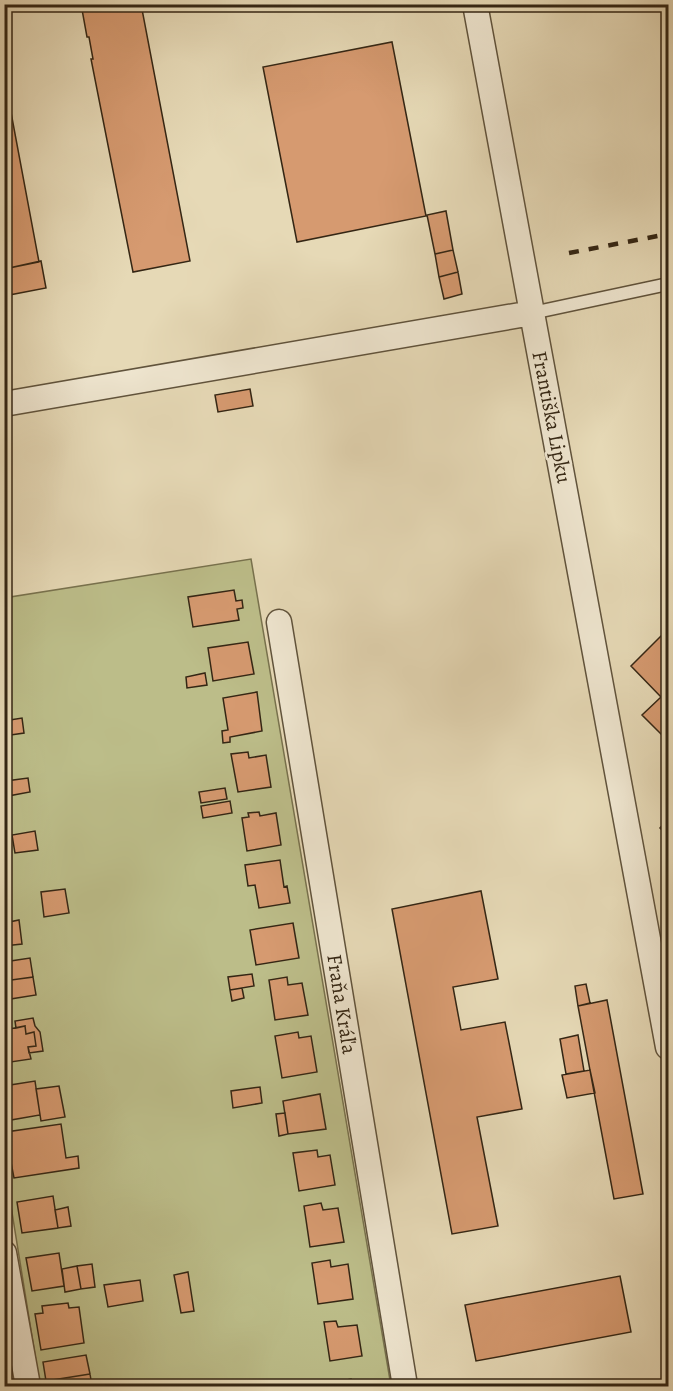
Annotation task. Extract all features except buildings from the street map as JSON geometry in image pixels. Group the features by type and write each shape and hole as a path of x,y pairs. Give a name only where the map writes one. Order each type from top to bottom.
{"street":[{"name":"Františka Lipku","path":"475,4 669,1047"},
{"path":"4,404 532,313"},
{"name":"Fraňa Kráľa","path":"279,622 405,1386"},
{"path":"4,1253 28,1386"}],"lane":[{"path":"532,313 669,284"}],"green space":[{"path":"251,559 391,1386 40,1386 5,1169 4,598"}],"railway":[{"path":"569,253 668,234"}]}
